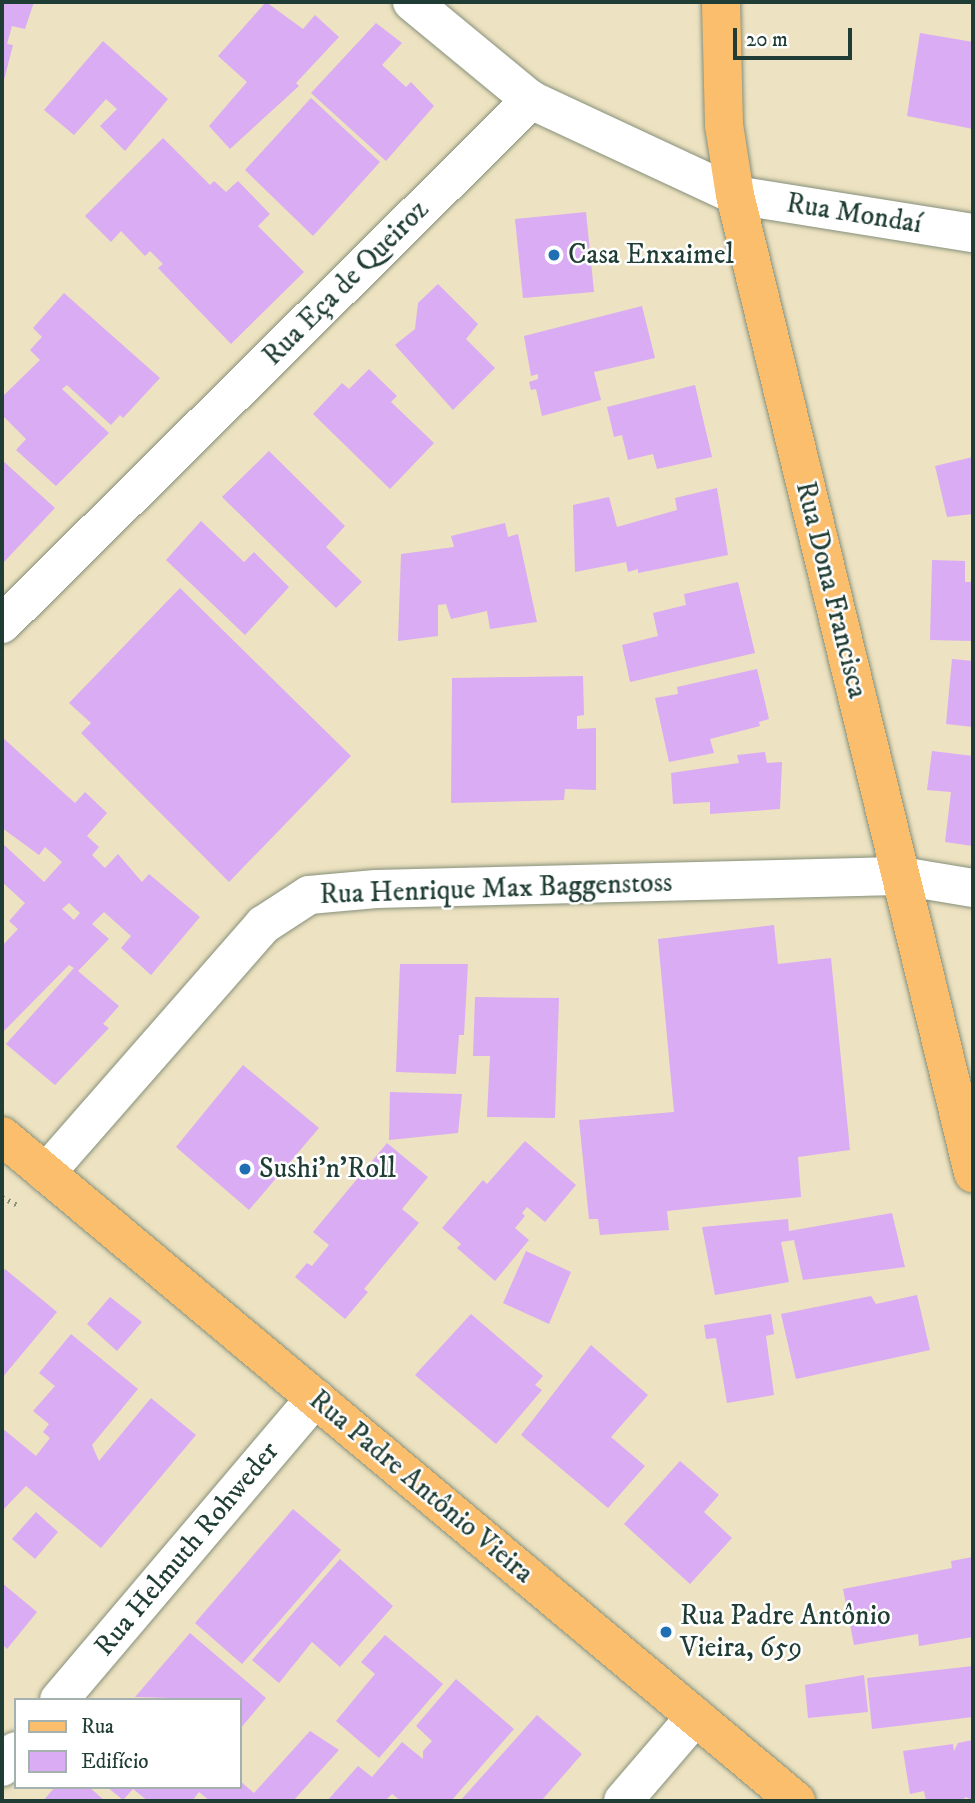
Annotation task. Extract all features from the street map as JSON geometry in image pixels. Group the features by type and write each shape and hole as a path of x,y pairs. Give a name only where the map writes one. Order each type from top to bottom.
{"main road":[{"name":"Rua Dona Francisca","path":"721,2 720,72 735,195 973,1173"},
{"name":"Rua Padre Antônio Vieira","path":"2,1136 796,1801"},
{"name":"Rua Padre Antônio Vieira","path":"2,1153 46,1173"}],"street":[{"path":"412,2 531,100 735,195"},
{"name":"Rua Eça de Queiroz","path":"2,624 531,100"},
{"name":"Rua Mondaí","path":"735,195 973,233"},
{"name":"Rua Henrique Max Baggenstoss","path":"46,1173 263,925 309,895 376,888 901,876 973,888"},
{"name":"Rua Helmuth Rohweder","path":"61,1698 314,1398"},
{"path":"622,1801 695,1717"},
{"path":"2,1768 14,1753"}],"building":[{"path":"2,2 34,2 25,29 12,26 7,44 13,45 3,84"},
{"path":"266,2 303,29 315,15 339,37 296,83 299,86 230,149 209,126 247,82 218,56"},
{"path":"376,23 402,43 382,65 406,87 411,82 434,106 386,161 311,93"},
{"path":"920,33 973,42 973,129 907,116"},
{"path":"103,41 168,99 125,151 100,126 117,109 106,99 74,135 44,110"},
{"path":"311,98 380,162 313,236 245,170"},
{"path":"163,138 210,185 214,181 226,192 238,181 270,214 258,226 304,272 231,344 158,268 163,264 150,251 145,256 121,231 111,242 85,216"},
{"name":"Casa Enxaimel","path":"586,212 594,292 523,298 515,219"},
{"path":"438,284 478,324 466,339 495,368 453,410 395,345 415,329 418,303"},
{"path":"64,293 160,378 123,418 120,415 111,425 67,385 62,389 109,433 56,486 16,450 26,439 2,415 2,397 40,360 30,350 42,337 33,328"},
{"path":"642,306 655,358 594,372 601,400 542,416 536,389 531,390 529,382 538,379 538,374 531,376 524,336"},
{"path":"369,369 397,396 391,402 434,443 390,489 313,414 342,383 349,389"},
{"path":"695,385 712,457 657,469 653,454 628,460 622,435 614,437 607,407"},
{"path":"269,451 345,526 326,547 362,582 336,608 222,497"},
{"path":"973,457 973,514 947,517 935,466"},
{"path":"2,460 55,508 2,564"},
{"path":"717,488 728,555 638,573 638,569 628,572 626,562 575,572 573,505 609,497 617,527 677,510 675,498"},
{"path":"201,521 244,562 254,552 289,587 245,635 166,560"},
{"path":"505,523 508,537 518,534 537,622 490,629 487,611 451,619 446,604 438,605 438,636 398,641 401,554 454,547 451,536"},
{"path":"932,560 965,561 965,582 973,582 973,641 930,640"},
{"path":"738,582 755,653 630,682 622,645 658,636 653,613 686,605 684,594"},
{"path":"180,588 351,756 229,882 81,733 91,723 69,703"},
{"path":"952,659 973,661 973,727 946,724"},
{"path":"757,669 769,719 759,722 760,726 710,739 714,753 669,762 655,698 678,694 677,687"},
{"path":"583,676 584,715 577,716 577,729 596,728 596,790 565,789 564,800 451,803 452,678"},
{"path":"2,737 75,803 85,792 107,813 87,836 99,847 92,855 105,868 118,854 142,882 149,874 200,917 151,975 121,948 131,936 104,912 92,924 109,939 78,971 119,1006 103,1024 109,1028 55,1085 6,1044 74,968 69,965 2,1033 2,946 18,929 9,921 25,903 2,882 2,843 44,882 62,862 45,847 39,855 2,828","holes":["69,903 80,913 74,920 62,909"]},
{"path":"932,751 973,756 973,846 945,842 951,792 927,790"},
{"path":"765,752 767,763 782,762 780,809 710,814 710,802 673,804 671,773 739,763 737,755"},
{"path":"774,925 778,964 831,958 850,1150 798,1157 801,1197 667,1211 669,1230 600,1235 598,1219 589,1219 579,1120 674,1112 658,939"},
{"path":"400,964 468,964 464,1035 459,1035 456,1074 396,1072"},
{"path":"475,997 559,998 555,1118 487,1117 490,1056 473,1056"},
{"path":"243,1065 319,1128 249,1210 176,1147"},
{"path":"390,1092 462,1094 458,1133 389,1140"},
{"path":"525,1141 576,1185 545,1222 527,1207 522,1213 525,1216 515,1228 529,1240 495,1281 457,1248 461,1244 442,1228 483,1180 487,1184"},
{"path":"387,1143 428,1177 402,1209 419,1223 364,1289 368,1292 345,1319 295,1277 307,1263 312,1266 329,1245 313,1232"},
{"path":"892,1213 905,1267 803,1280 794,1240 781,1242 789,1282 715,1295 702,1227 788,1219 789,1231"},
{"path":"526,1251 571,1272 549,1324 503,1303"},
{"path":"5,1269 57,1312 2,1378 2,1274"},
{"path":"917,1295 930,1350 796,1379 781,1314 871,1296 876,1304"},
{"path":"110,1297 142,1322 117,1351 87,1324"},
{"path":"471,1314 543,1376 535,1385 542,1390 496,1444 415,1375"},
{"path":"771,1314 774,1334 766,1336 774,1395 727,1403 716,1338 706,1339 704,1325"},
{"path":"71,1334 138,1389 92,1445 99,1461 151,1398 196,1435 101,1548 26,1486 2,1511 2,1428 36,1456 50,1438 43,1432 49,1424 33,1411 55,1386 39,1373"},
{"path":"591,1345 648,1395 611,1437 645,1466 608,1508 521,1435"},
{"path":"680,1461 719,1495 704,1512 732,1538 690,1584 624,1524"},
{"path":"293,1509 341,1550 242,1664 195,1623"},
{"path":"36,1512 58,1532 35,1559 12,1539"},
{"path":"973,1557 973,1637 919,1646 918,1634 854,1645 843,1589 952,1568 951,1561"},
{"path":"340,1559 393,1606 340,1667 312,1642 279,1683 252,1660"},
{"path":"2,1583 37,1612 7,1649 2,1644"},
{"path":"190,1633 266,1698 242,1727 242,1698 135,1697"},
{"path":"385,1635 443,1684 379,1758 336,1721 375,1674 361,1662"},
{"path":"973,1666 973,1717 872,1729 867,1678"},
{"path":"864,1675 868,1712 808,1718 805,1685"},
{"path":"456,1679 514,1729 451,1801 401,1801 392,1794 385,1801 327,1801 358,1766 372,1777 402,1742 423,1759 423,1751 432,1741 416,1726"},
{"path":"537,1715 582,1754 541,1801 460,1801"},
{"path":"310,1731 339,1750 293,1801 210,1801 199,1792 192,1801 148,1801 133,1789 242,1789 242,1783 254,1793"},
{"path":"973,1740 973,1801 966,1797 961,1801 926,1801 924,1791 910,1794 903,1751 953,1744 954,1751 958,1743"},
{"path":"53,1789 91,1789 105,1801 43,1801"},
{"path":"109,1789 133,1789 123,1800"}],"place":[{"name":"Casa Enxaimel","path":"554,255"},
{"name":"Sushi'n'Roll","path":"245,1169"},
{"name":"Rua Padre Antônio Vieira, 659","path":"666,1632"}]}
